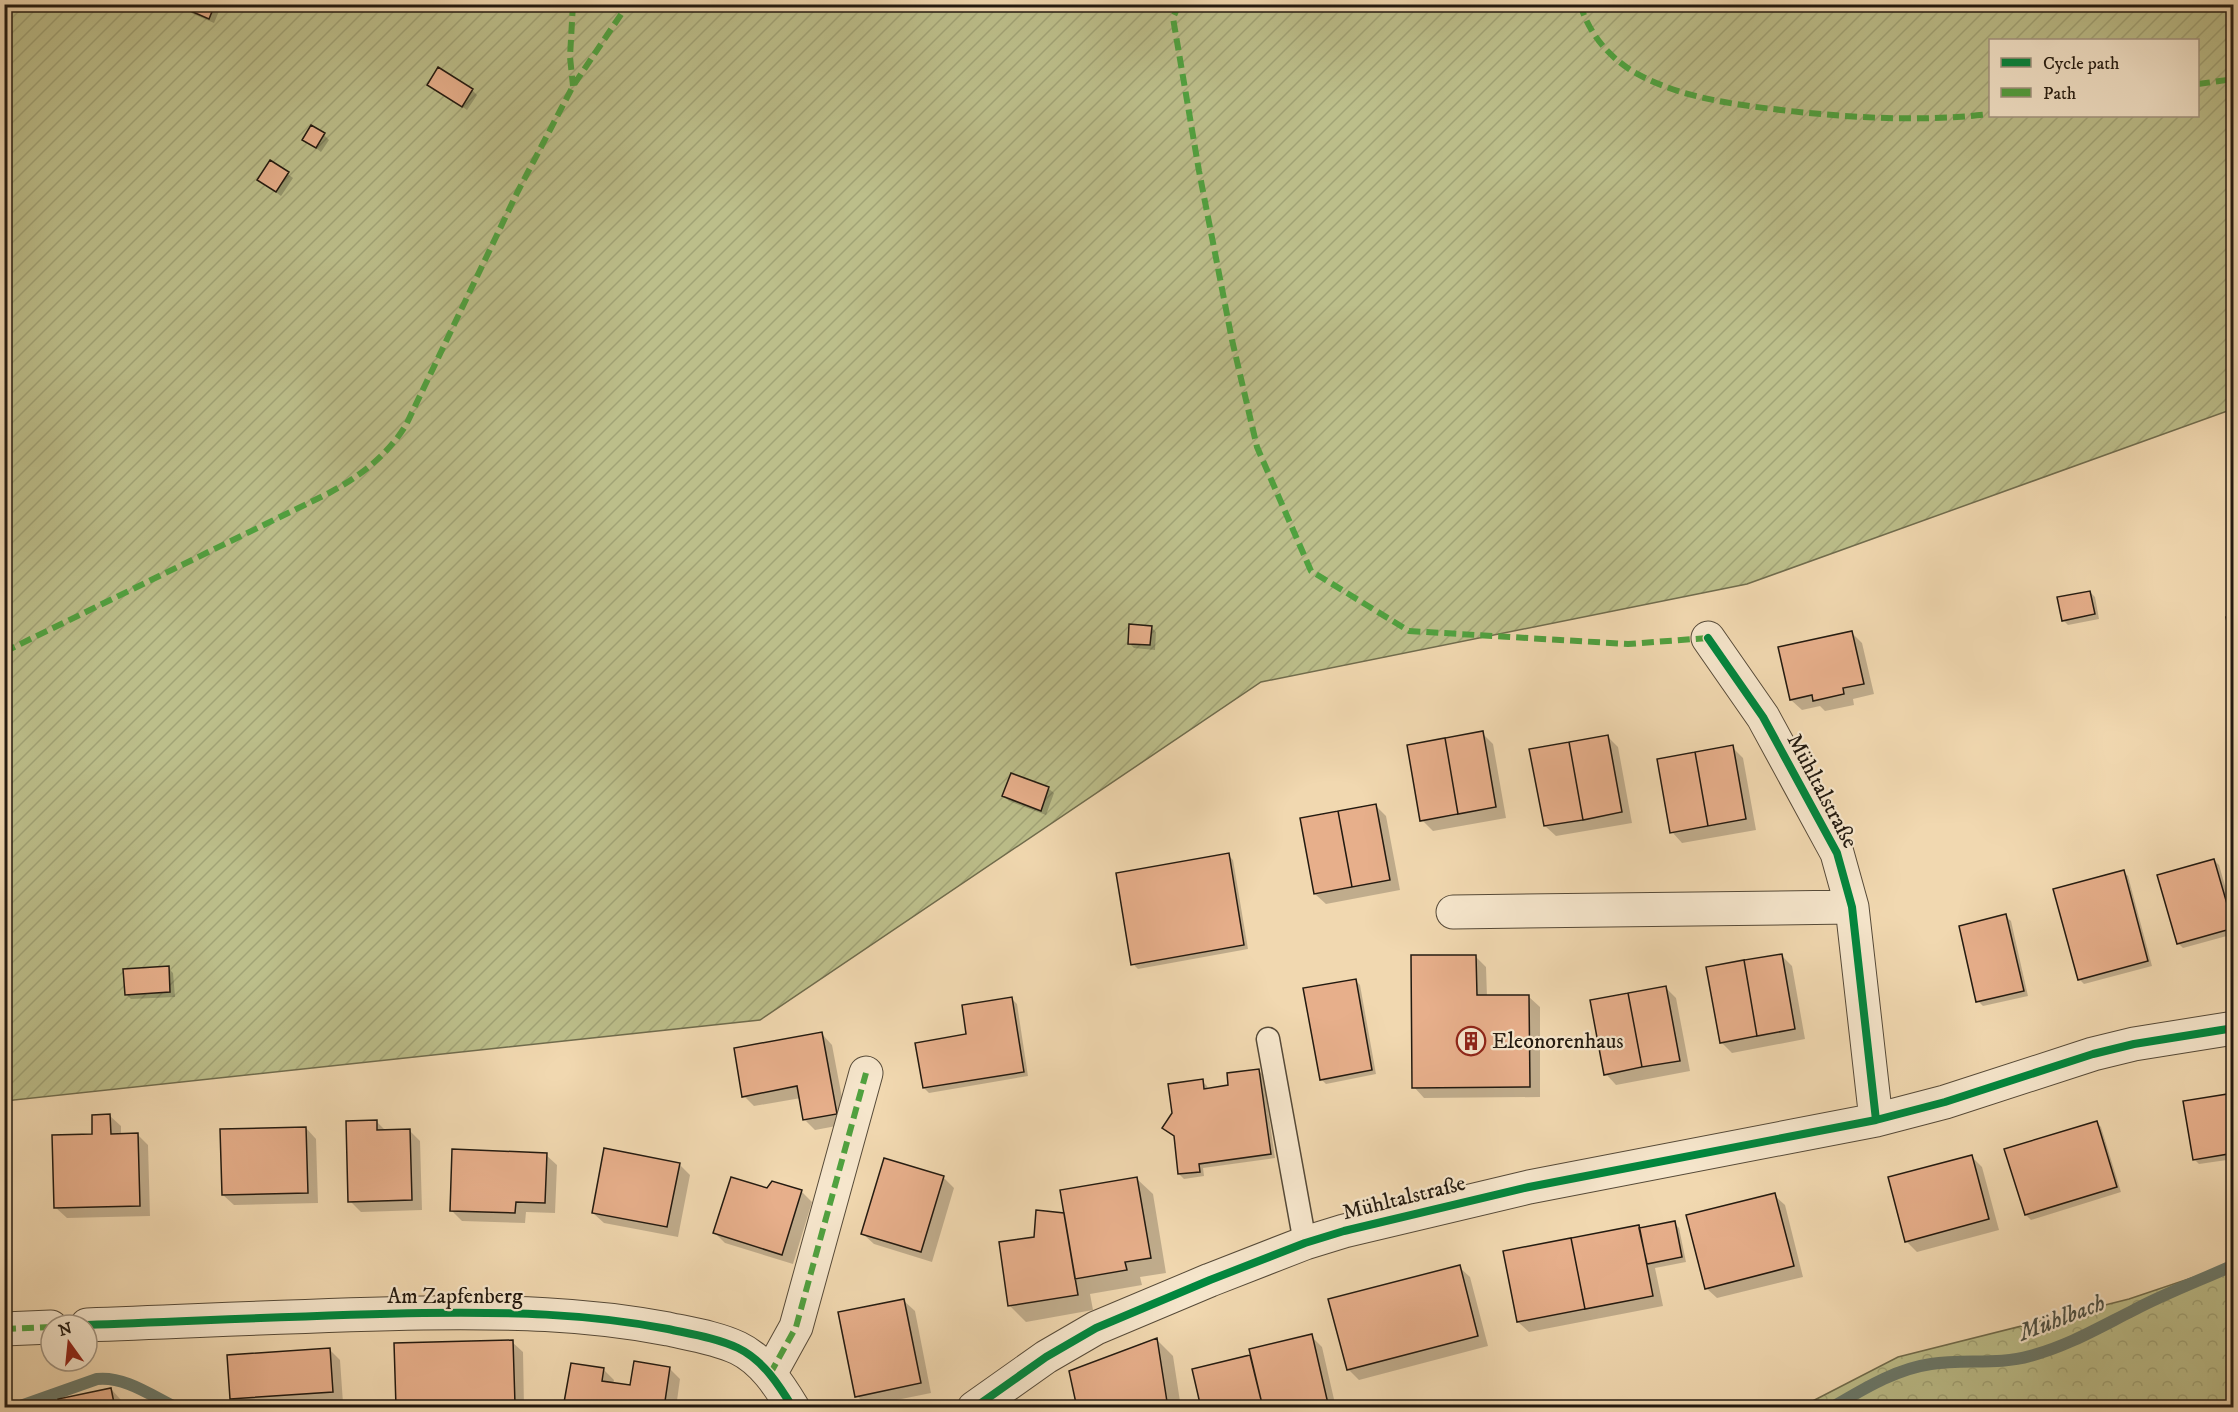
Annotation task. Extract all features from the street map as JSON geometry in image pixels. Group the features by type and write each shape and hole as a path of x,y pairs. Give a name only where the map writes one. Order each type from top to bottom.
{"street":[{"name":"Mühltalstraße","path":"1708,638 1762,717 1837,853 1852,907 1876,1120"},
{"path":"1453,912 1852,907"},
{"name":"Mühltalstraße","path":"974,1407 1046,1357 1096,1328 1305,1243 1385,1221 1528,1187 1876,1120 1945,1102 2093,1054 2134,1044 2234,1028"},
{"path":"770,1374 796,1327 866,1073"},
{"name":"Am Zapfenberg","path":"99,1325 333,1315 507,1312 568,1314 628,1321 714,1340 738,1348 770,1374 793,1407"},
{"path":"4,1329 39,1328"}],"lane":[{"path":"1268,1039 1305,1243"}],"green space":[{"path":"4,5 2233,5 2233,409 1747,584 1261,682 760,1020 5,1101"},
{"path":"2233,1264 2233,1407 1801,1407 1898,1357 2129,1299"}],"building":[{"path":"188,4 215,4 209,19 186,9"},
{"path":"438,67 473,89 462,107 427,85"},
{"path":"311,125 325,133 316,148 302,140"},
{"path":"270,160 289,172 276,192 257,180"},
{"path":"2090,591 2095,614 2062,621 2057,597"},
{"path":"2234,615 2234,654 2226,617"},
{"path":"1129,624 1152,626 1150,645 1128,644"},
{"path":"1852,631 1864,684 1843,688 1844,694 1813,701 1812,695 1790,700 1778,647"},
{"path":"1483,731 1496,807 1458,814 1445,738"},
{"path":"1608,735 1622,812 1583,820 1569,742"},
{"path":"1445,738 1458,814 1420,821 1407,745"},
{"path":"1569,742 1583,820 1544,826 1529,749"},
{"path":"1733,745 1746,819 1708,826 1695,752"},
{"path":"1695,752 1708,826 1670,833 1657,759"},
{"path":"1011,773 1049,787 1041,811 1002,796"},
{"path":"1376,804 1390,880 1352,887 1338,811"},
{"path":"1338,811 1352,887 1314,894 1300,818"},
{"path":"1229,853 1244,945 1131,965 1116,873"},
{"path":"2214,859 2234,928 2177,944 2157,875"},
{"path":"2124,870 2148,961 2078,980 2053,889"},
{"path":"2006,914 2024,991 1976,1002 1959,926"},
{"path":"1782,954 1795,1029 1757,1036 1744,960"},
{"name":"Eleonorenhaus","path":"1411,955 1476,955 1477,995 1529,995 1530,1087 1412,1088"},
{"path":"1744,960 1757,1036 1720,1043 1706,967"},
{"path":"169,966 170,992 125,995 123,969"},
{"path":"1356,979 1372,1070 1320,1080 1303,988"},
{"path":"1666,986 1680,1061 1642,1067 1628,993"},
{"path":"1628,993 1642,1067 1604,1075 1590,1000"},
{"path":"1012,997 1024,1072 923,1088 915,1043 966,1034 962,1005"},
{"path":"822,1032 837,1114 803,1120 797,1086 742,1097 734,1048"},
{"path":"1259,1069 1271,1154 1199,1164 1200,1172 1178,1174 1174,1136 1162,1128 1172,1113 1168,1084 1203,1079 1204,1089 1228,1085 1227,1073"},
{"path":"2234,1093 2234,1153 2193,1160 2183,1101"},
{"path":"110,1114 111,1134 138,1133 140,1206 54,1208 52,1135 92,1134 92,1115"},
{"path":"377,1120 377,1130 410,1129 412,1200 348,1202 346,1121"},
{"path":"2097,1121 2117,1187 2025,1215 2004,1149"},
{"path":"306,1127 308,1193 222,1195 220,1129"},
{"path":"604,1148 680,1163 667,1227 592,1213"},
{"path":"452,1149 547,1153 545,1203 516,1202 515,1213 450,1211"},
{"path":"1972,1155 1989,1219 1905,1242 1888,1177"},
{"path":"884,1158 944,1176 921,1252 861,1234"},
{"path":"731,1177 767,1188 772,1181 802,1190 782,1255 713,1233"},
{"path":"1137,1177 1151,1258 1125,1262 1127,1270 1075,1279 1060,1190"},
{"path":"1775,1193 1794,1266 1705,1289 1686,1215"},
{"path":"1036,1210 1064,1213 1078,1295 1008,1306 999,1242 1034,1237"},
{"path":"1675,1221 1682,1257 1647,1264 1639,1228"},
{"path":"1639,1225 1653,1296 1585,1309 1571,1238"},
{"path":"1571,1238 1585,1309 1517,1322 1503,1251"},
{"path":"1460,1265 1478,1336 1347,1370 1328,1299"},
{"path":"904,1299 921,1383 855,1397 838,1312"},
{"path":"1312,1334 1329,1408 1263,1408 1249,1349"},
{"path":"1157,1338 1168,1408 1077,1408 1069,1371"},
{"path":"513,1340 515,1404 396,1407 394,1343"},
{"path":"330,1348 333,1392 230,1399 227,1355"},
{"path":"1250,1355 1263,1408 1201,1408 1192,1369"},
{"path":"634,1361 670,1367 664,1408 563,1408 571,1363 604,1368 602,1381 630,1385"},
{"path":"111,1388 115,1408 58,1408 58,1399"}],"waterway":[{"name":"Mühlbach","path":"1831,1408 1879,1381 1905,1370 1931,1364 2018,1359 2044,1352 2071,1342 2158,1298 2234,1265"},
{"name":"Mühlbach","path":"15,1408 97,1379 128,1384 177,1408"}],"marked path":[{"path":"573,4 570,57 573,86"},
{"path":"4,652 329,493 351,480 381,456 406,425 517,193 573,86 628,4"},
{"path":"1179,4 1173,18 1199,171 1232,340 1257,447 1311,571 1409,631 1628,644 1708,638"},
{"path":"1580,4 1594,34 1615,58 1649,80 1685,93 1743,105 1833,115 1938,118 1989,114"},
{"path":"2199,84 2234,79"},
{"path":"770,1374 796,1327 866,1073"},
{"path":"4,1329 39,1328"}],"cycle path":[{"path":"1708,638 1763,717 1837,853 1852,907 1876,1120"},
{"path":"974,1408 1046,1357 1096,1328 1210,1280 1305,1243 1344,1231 1529,1187 1876,1120 1945,1102 2093,1054 2134,1044 2234,1028"},
{"path":"99,1325 423,1313 516,1313 606,1320 668,1329 738,1348 763,1366 793,1408"}],"place":[{"name":"Eleonorenhaus","path":"1471,1041"}]}
